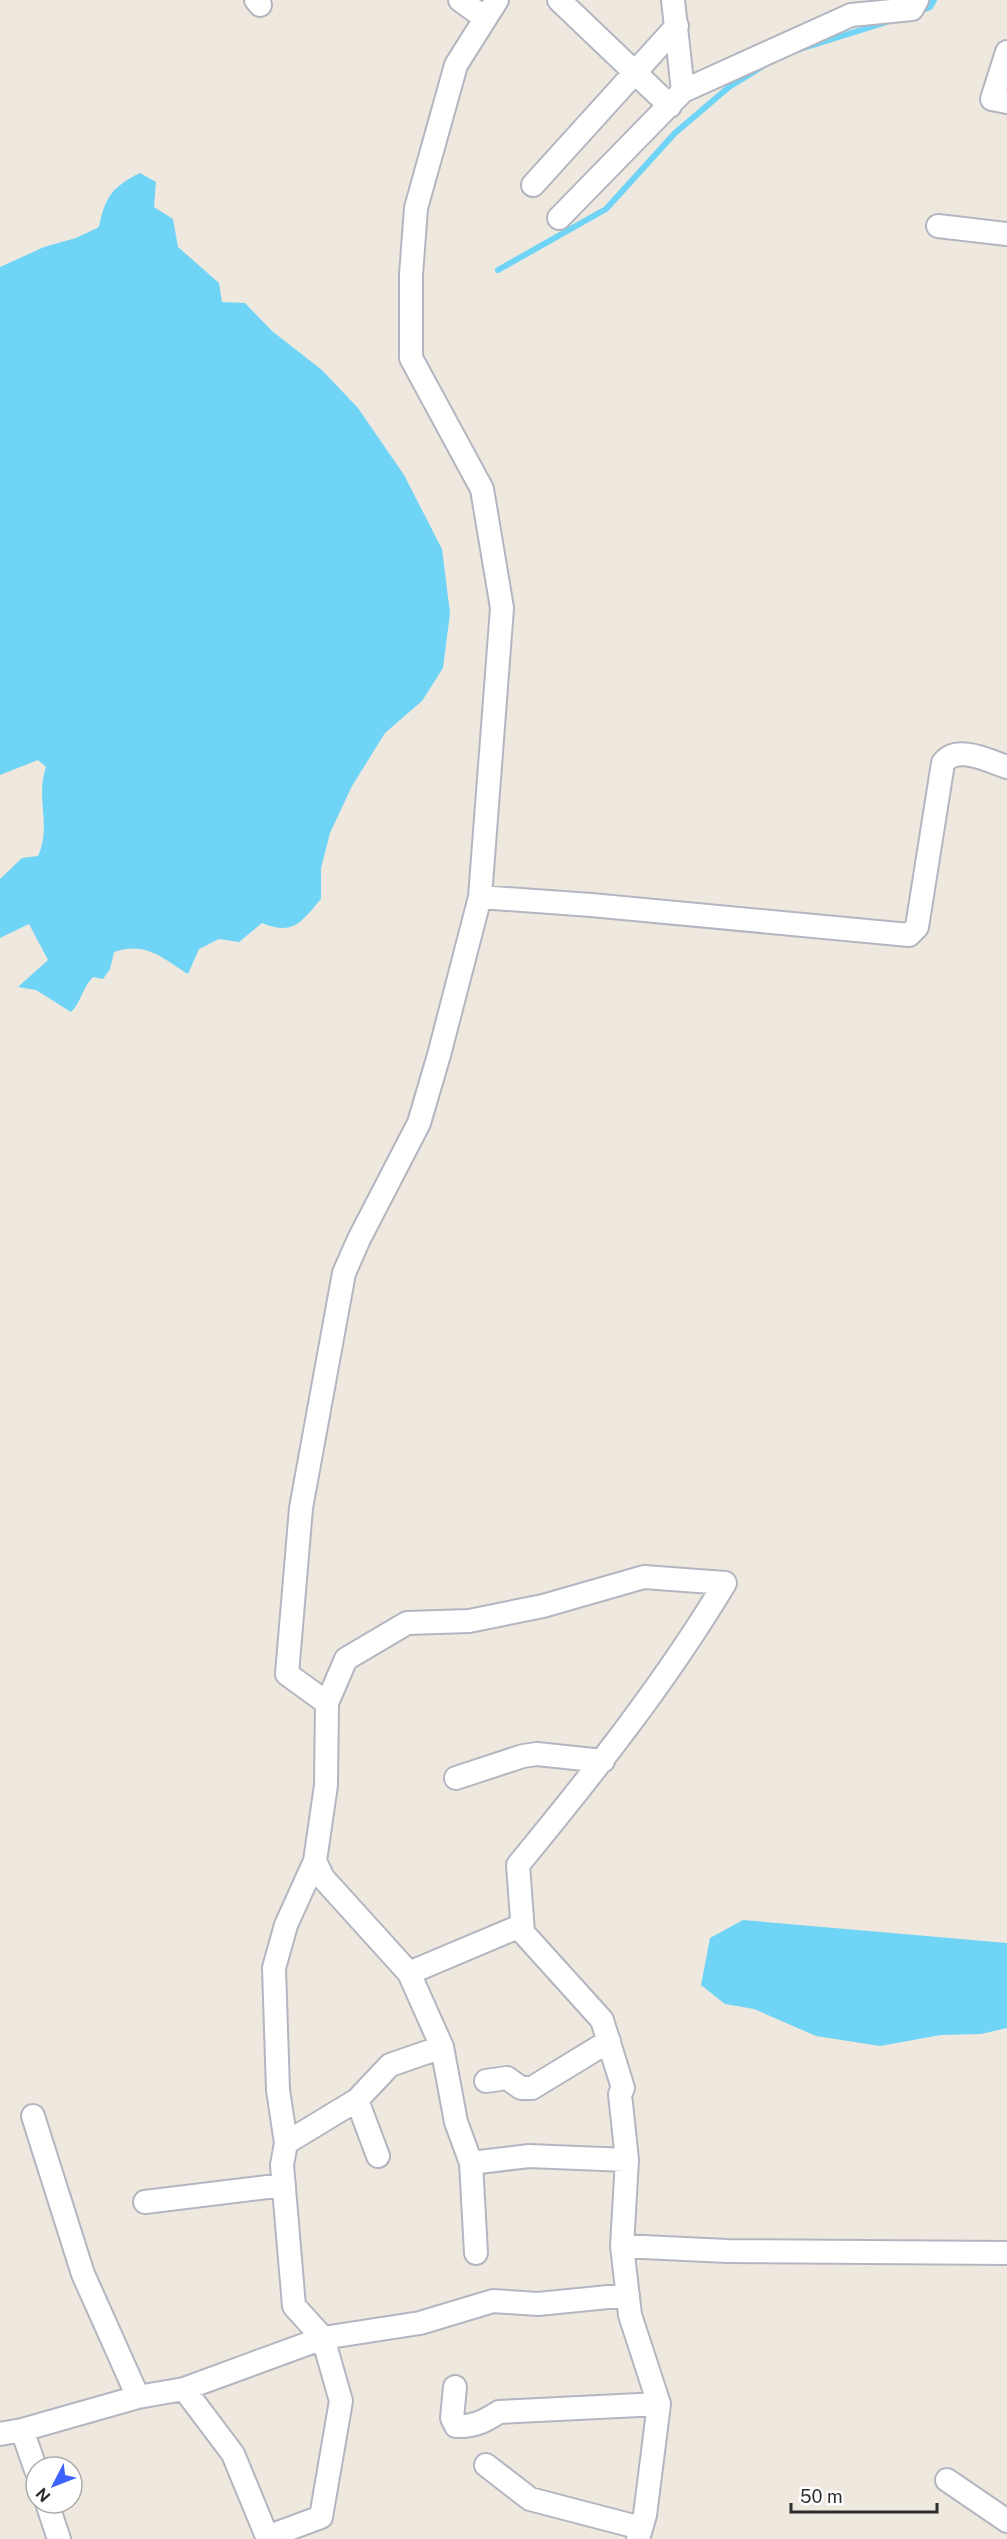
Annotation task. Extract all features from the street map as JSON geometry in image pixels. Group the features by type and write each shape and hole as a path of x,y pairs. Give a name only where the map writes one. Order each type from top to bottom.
{"street":[{"path":"327,1703 287,1674 301,1508 334,1323 344,1273 418,1123 439,1055 480,897 502,608 482,489 411,358 411,275 416,208 456,65 491,9 460,0"},
{"path":"559,0 634,73 677,98"},
{"path":"559,218 677,98 850,8 912,9 917,0"},
{"path":"533,185 634,73 676,8"},
{"path":"676,8 677,98"},
{"path":"1007,52 992,99 1007,102"},
{"path":"938,226 1007,234"},
{"path":"480,897 591,904 909,935 917,927 943,763 951,755 967,754 1007,767"},
{"path":"184,2389 233,2454 268,2538 321,2517 341,2401 323,2338 294,2306 282,2165 286,2143 278,2090 274,1968 286,1925 315,1861 326,1785 327,1703 346,1659 407,1623 469,1622 543,1606 644,1576 725,1583 702,1621 603,1761 518,1865 523,1932"},
{"path":"456,1778 523,1756 537,1754 603,1761"},
{"path":"315,1861 323,1878 409,1973 442,2047 456,2122 471,2163 476,2253"},
{"path":"409,1973 518,1927 602,2020 623,2088 620,2094 627,2160 622,2246 630,2315 659,2404 645,2515 639,2533 530,2499 486,2465"},
{"path":"486,2081 507,2079 521,2088 532,2088 609,2041"},
{"path":"286,2143 357,2100 390,2065 442,2047"},
{"path":"357,2100 378,2156"},
{"path":"33,2116 83,2274 138,2397"},
{"path":"471,2163 529,2156 627,2160"},
{"path":"145,2202 284,2185"},
{"path":"622,2246 727,2251 1007,2253"},
{"path":"0,2434 22,2430 138,2397 184,2389 323,2338 420,2323 493,2301 538,2304 628,2295"},
{"path":"455,2387 452,2418 456,2426 481,2424 499,2412 659,2404"},
{"path":"22,2430 31,2455"},
{"path":"947,2480 1007,2521"},
{"path":"52,2515 60,2539"}],"water":[{"path":"140,173 156,182 154,207 173,219 178,247 219,283 222,302 245,303 272,331 322,370 358,408 404,475 442,549 450,613 443,668 422,701 385,733 352,786 330,833 321,868 321,899 308,914 289,927 273,927 262,923 239,942 219,939 199,949 188,974 162,957 145,950 125,949 114,952 110,969 103,979 93,977 71,1012 36,990 18,987 48,960 29,924 0,938 0,879 22,858 38,856 42,845 44,823 42,790 46,767 38,760 0,775 0,267 44,247 76,238 99,227 111,194 116,188"},
{"path":"743,1920 1007,1943 1007,2028 981,2034 941,2035 880,2046 816,2036 754,2009 725,2004 701,1985 710,1938"}],"waterway":[{"path":"920,11 930,7 934,0"},
{"path":"800,49 890,21"},
{"path":"498,270 606,209 675,133 729,87 763,66"}]}
